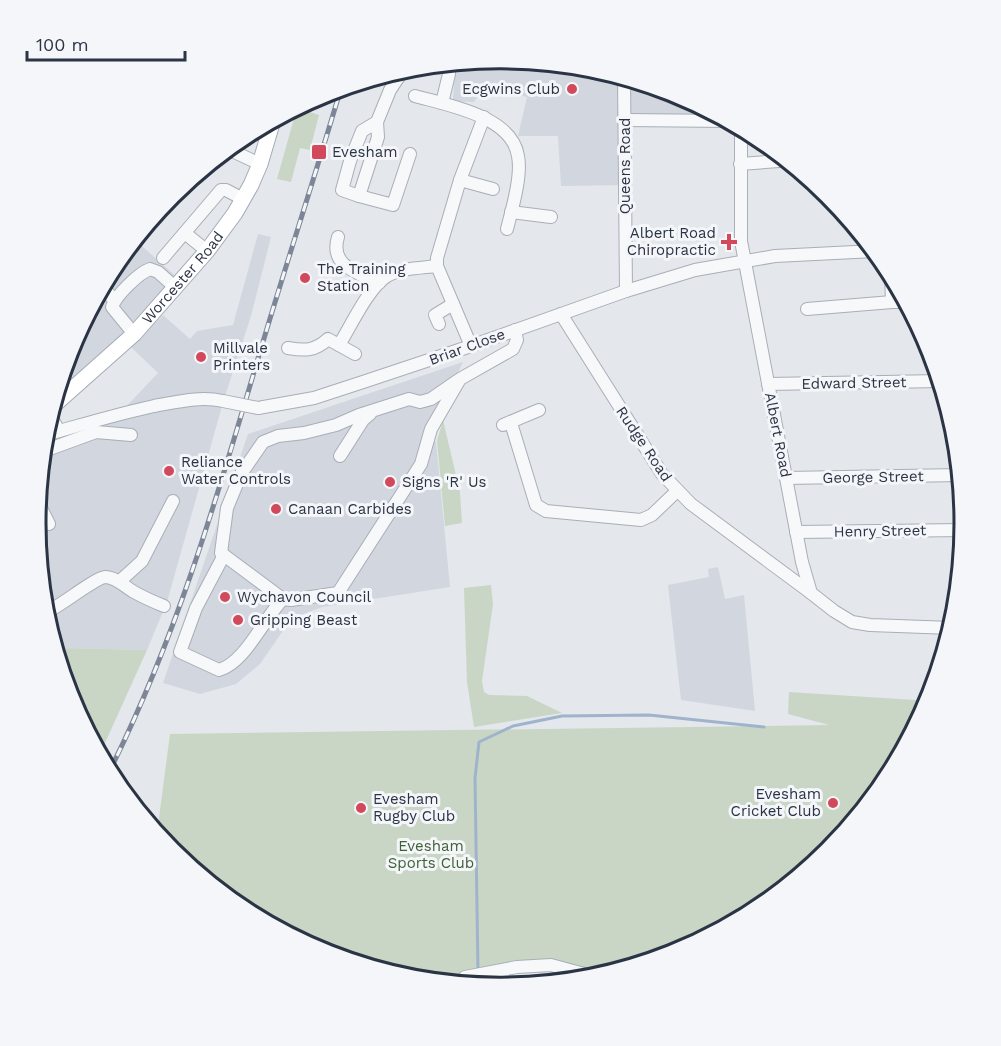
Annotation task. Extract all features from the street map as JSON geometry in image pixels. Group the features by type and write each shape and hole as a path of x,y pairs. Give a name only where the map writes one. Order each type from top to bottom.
{"main road":[{"name":"Worcester Road","path":"65,395 134,334 207,251 243,199 260,164 269,133"}],"street":[{"path":"442,104 449,72"},
{"path":"359,196 378,137 377,122 396,81"},
{"name":"Queens Road","path":"624,86 626,291"},
{"path":"415,96 484,117 506,133 517,149 519,167 507,229"},
{"path":"471,346 437,266 436,258 460,180 484,117"},
{"path":"625,120 712,122"},
{"path":"377,122 362,131 342,190 393,205 410,154"},
{"name":"Albert Road","path":"741,138 739,217 744,260 796,532 811,593"},
{"path":"237,153 260,164"},
{"path":"740,164 775,161"},
{"path":"460,180 493,189"},
{"path":"163,258 186,234 221,190 226,190 243,199"},
{"path":"511,212 551,217"},
{"path":"186,234 207,251"},
{"path":"338,237 335,250 339,260 349,269 379,283"},
{"name":"Briar Close","path":"55,432 120,414 199,398 258,408 314,398 626,291 695,270 744,260 812,253 864,251"},
{"path":"288,348 307,351 334,342 379,283 387,276 403,270 437,266"},
{"path":"134,334 112,307 114,300 143,271 150,269 158,272 176,288"},
{"path":"891,291 891,302"},
{"path":"109,294 114,300"},
{"path":"807,309 897,302"},
{"path":"439,324 435,315 453,304"},
{"name":"Rudge Road","path":"561,314 662,474 677,492 811,593"},
{"path":"460,379 431,429 421,464 338,593 291,600 283,599 221,553 228,508 241,474 263,442 278,436 336,425 410,399 420,402 431,399 460,379 513,349 517,340 515,330"},
{"path":"334,342 355,354"},
{"name":"Edward Street","path":"768,384 931,381"},
{"path":"539,410 507,424 536,505 546,511 641,520 652,515 677,492"},
{"path":"340,456 363,420 374,411"},
{"path":"57,427 59,431"},
{"path":"53,448 96,432 130,435"},
{"name":"George Street","path":"786,478 952,476"},
{"path":"120,581 142,561 173,501"},
{"path":"46,518 49,524"},
{"name":"Henry Street","path":"796,532 954,530"},
{"path":"224,555 196,608 180,652 219,670 225,668 246,649 273,609 283,599"},
{"path":"54,609 90,583 105,577 120,581 133,591 164,606"},
{"path":"811,593 852,622 870,625 942,628"},
{"path":"474,975 517,967 550,965 572,971"}],"shaded area":[{"path":"530,70 618,84 674,104 714,123 624,123 624,185 561,186 558,136 518,136 527,97 504,90 482,90 474,102 453,101 455,72"},
{"path":"258,234 271,237 251,316 224,399 167,602 147,650 64,648 55,612 47,553 47,493 56,428 120,413 158,373 131,347 163,315 190,339 197,331 233,325"},
{"path":"141,246 179,279 68,388 93,322 107,296"},
{"path":"463,362 427,436 436,442 450,587 322,607 291,619 260,664 236,684 200,694 163,683 248,434"},
{"path":"718,567 725,599 744,595 755,711 681,700 668,585 709,577 708,569"}],"green space":[{"path":"309,112 319,115 310,150 300,148 291,182 277,179 294,119"},
{"path":"443,420 460,492 462,523 445,526 437,441"},
{"path":"491,585 493,604 482,681 484,692 489,695 527,696 562,713 474,727 467,682 464,588"},
{"path":"64,648 147,650 104,745 81,697"},
{"name":"Evesham Sports Club","path":"789,692 919,700 894,750 861,799 822,844 777,883 727,916 674,942 618,962 572,971 551,964 481,970 465,975 412,968 355,953 300,930 248,900 201,864 159,821 170,734 829,725 788,714"}],"waterway":[{"path":"478,972 475,778 479,742 513,726 562,716 649,715 764,727"}],"railway":[{"path":"114,761 154,672 210,518 337,100"}],"place":[{"name":"Ecgwins Club","path":"572,89"},
{"name":"Evesham","path":"319,152"},
{"name":"Albert Road Chiropractic","path":"729,242"},
{"name":"The Training Station","path":"305,278"},
{"name":"Millvale Printers","path":"201,357"},
{"name":"Reliance Water Controls","path":"169,471"},
{"name":"Signs 'R' Us","path":"390,482"},
{"name":"Canaan Carbides","path":"276,509"},
{"name":"Wychavon Council","path":"225,597"},
{"name":"Gripping Beast","path":"238,620"},
{"name":"Evesham Cricket Club","path":"833,803"},
{"name":"Evesham Rugby Club","path":"361,808"}]}
